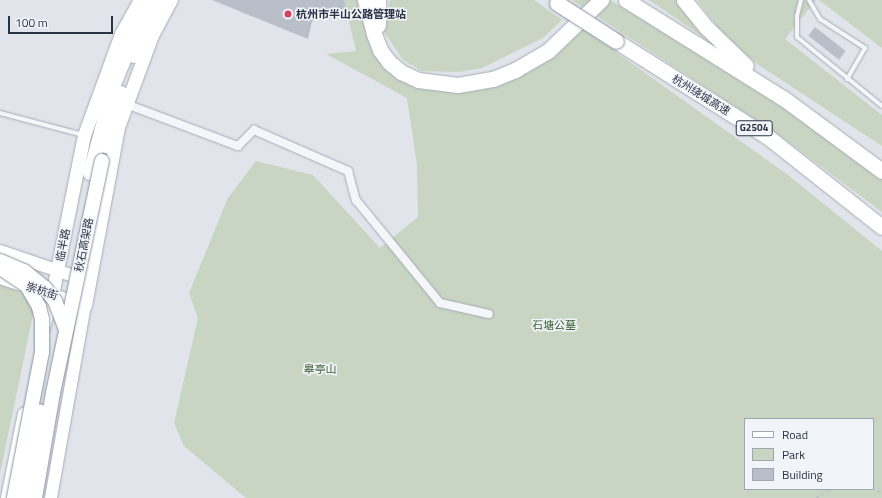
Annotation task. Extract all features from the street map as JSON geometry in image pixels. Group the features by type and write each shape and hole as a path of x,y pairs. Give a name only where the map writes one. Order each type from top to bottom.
{"highway":[{"name":"秋石高架路","path":"24,498 104,113 123,60 149,0"},
{"name":"秋石高架路","path":"35,498 53,393 102,162 133,60 161,0"},
{"path":"365,0 380,50 389,62 401,72 418,80 458,85 493,79 548,51 601,0"},
{"path":"378,0 376,19 381,36 398,62 411,70 432,76 454,78 481,74 533,52 590,0"},
{"path":"684,0 730,52 783,98"},
{"name":"杭州绕城高速","path":"555,1 768,137 882,227"},
{"path":"630,2 783,98 882,171"},
{"path":"0,260 24,271 38,281 55,301 65,326 68,342 66,375 44,498"},
{"path":"0,268 27,286 39,307 42,319 42,352 14,498"}],"main road":[{"name":"临半路","path":"7,498 58,272 84,135 121,34 140,0"},
{"path":"51,498 110,163 126,104 152,35 171,0"},
{"name":"崇杭街","path":"0,251 90,282"},
{"name":"崇杭街","path":"0,278 85,305"}],"street":[{"path":"126,104 238,146 254,130 348,171 356,200 440,303 489,314"}],"lane":[{"path":"801,0 797,16 797,38 882,106"},
{"path":"809,0 820,19 865,48 847,79"},
{"path":"0,113 84,135"}],"path":[{"path":"816,498 829,490"}],"green space":[{"name":"皋亭山","path":"344,0 360,0 362,9 409,82 433,90 469,90 582,28 788,175 882,251 882,498 246,498 184,446 174,423 198,318 189,293 228,198 256,161 313,175 380,248 418,217 417,165 407,98 326,54 356,51"},
{"path":"390,0 534,0 562,20 543,38 482,68 459,72 422,71 403,60 383,30"},
{"path":"572,0 610,0 779,103 882,175 882,212 786,140"},
{"path":"649,0 677,0 709,41"},
{"path":"697,0 816,0 785,39 882,115 882,146 757,64 722,33"},
{"path":"819,0 882,0 882,48"},
{"path":"0,282 29,297 34,310 0,474"}],"building":[{"name":"杭州市半山公路管理站","path":"212,0 344,0 346,8 312,21 308,39"},
{"path":"815,27 846,51 839,60 808,36"}],"place":[{"name":"杭州市半山公路管理站","path":"288,14"}],"park label":[{"name":"石塘公墓","path":"554,325"}]}
